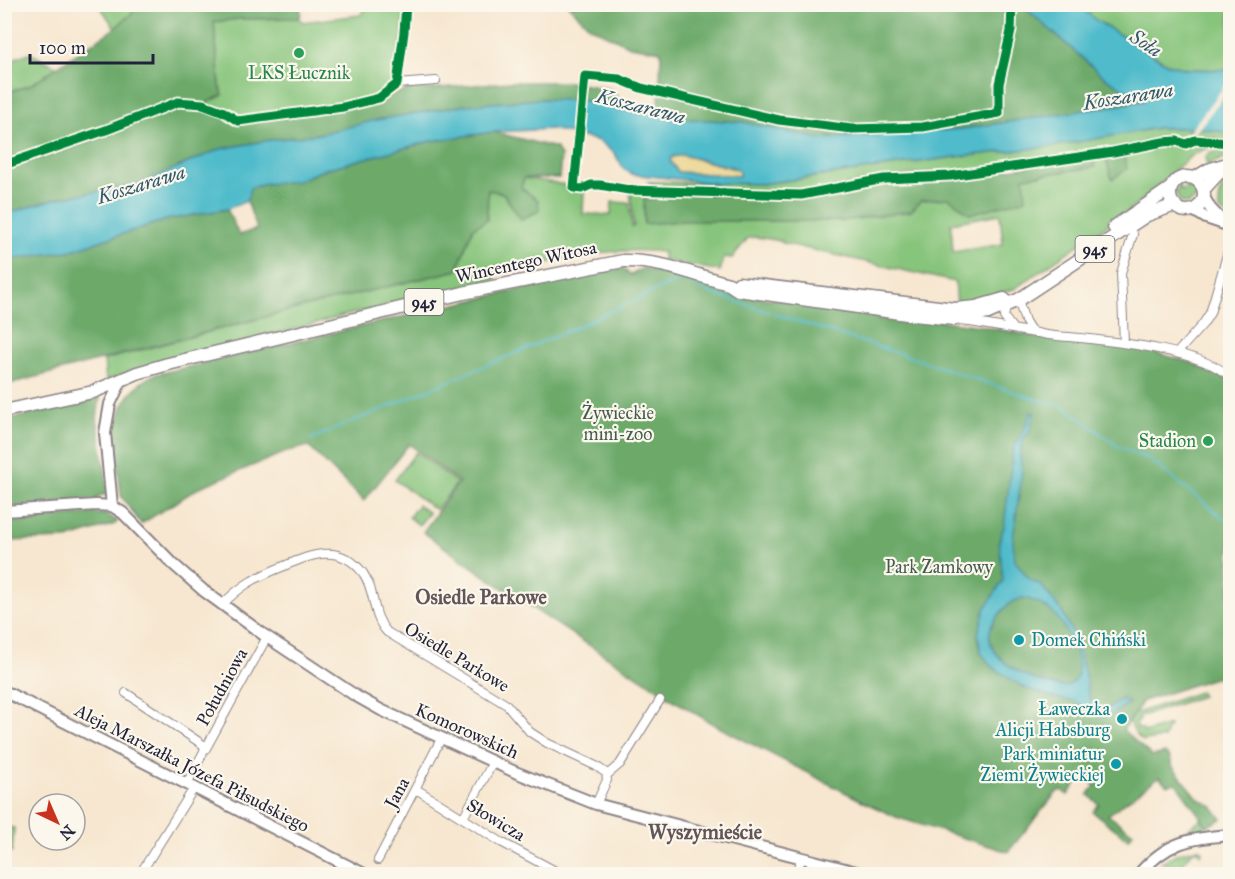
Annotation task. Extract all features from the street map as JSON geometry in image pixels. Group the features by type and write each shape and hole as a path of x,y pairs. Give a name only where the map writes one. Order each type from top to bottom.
{"main road":[{"name":"945","path":"1011,301 1171,188 1178,179 1189,176 1194,178 1228,163"},
{"name":"945","path":"1193,210 1202,203 1204,193 1228,163"},
{"path":"1194,178 1199,181 1204,193"},
{"path":"1171,188 1170,197 1175,205 1183,210 1193,210"},
{"name":"945","path":"1011,301 1147,215 1175,205"},
{"name":"Wincentego Witosa","path":"4,411 93,392 137,373 168,364 463,293 611,263 644,262 729,284 738,290 954,319 988,314 1011,301"},
{"name":"Wincentego Witosa","path":"729,284 742,282 955,309 1011,301"}],"street":[{"path":"397,84 406,4"},
{"path":"4,165 106,130 178,102 203,105 224,112 238,121 343,107 379,98 397,84 436,81"},
{"path":"1204,193 1212,211 1228,225"},
{"path":"1193,210 1206,218 1228,225"},
{"path":"1124,343 1121,273 1133,234"},
{"path":"1177,353 1210,313 1229,248"},
{"path":"1011,301 1004,317 1013,329"},
{"path":"1011,301 1028,326 1039,333"},
{"path":"954,319 1039,333 1124,343 1177,353 1226,367 1230,377"},
{"path":"4,511 112,506 105,433 106,416 121,381"},
{"name":"Komorowskich","path":"112,506 123,513 191,580 267,637 356,696 441,739 596,804 864,874"},
{"name":"Osiedle Parkowe","path":"222,605 243,585 262,575 320,553 342,556 353,563 367,579 376,617 387,632 507,705 530,732 596,766 607,775"},
{"name":"Południowa","path":"140,874 191,786 204,752 267,637"},
{"name":"Aleja Marszałka Józefa Piłsudskiego","path":"4,691 364,874"},
{"name":"Południowa","path":"126,693 199,742 204,746 204,752"},
{"path":"596,804 607,775 620,764 660,700"},
{"name":"Jana","path":"378,860 441,739"},
{"path":"463,818 493,762"},
{"name":"Słowicza","path":"416,789 501,842 561,874"},
{"path":"1139,874 1167,848 1182,842 1230,835"},
{"path":"795,874 802,858"}],"green space":[{"path":"292,4 301,10 300,18 239,19 214,22 220,86 223,95 204,104 238,121 379,98 417,87 430,89 508,82 568,82 610,89 625,110 589,101 542,99 466,105 377,120 319,134 220,149 137,185 58,198 5,214 4,170 109,134 164,108 5,161 5,93 30,85 115,28 141,5"},
{"path":"99,5 141,5 115,28"},
{"name":"LKS Łucznik","path":"368,5 406,5 397,84 379,98 238,121 203,104 223,94 220,86 214,22 239,19 300,18 302,22 361,15"},
{"path":"568,5 1022,5 1104,77 1145,101 962,129 820,139 743,122 671,118 659,107 661,51 630,46 590,27"},
{"path":"1078,5 1230,5 1230,70 1187,69 1168,64 1097,21"},
{"path":"29,53 58,67 30,85 5,93 5,62"},
{"path":"1158,128 1192,128 1183,140 1172,137 1122,148 950,174 929,173 883,178 813,192 660,188 648,182 763,184 1019,150"},
{"path":"1199,128 1230,133 1230,139 1192,137"},
{"path":"494,132 556,148 561,156 559,178 524,178 521,188 538,200 539,211 521,219 503,193 488,190 487,220 473,228 457,270 307,306 5,385 4,260 69,251 166,220 227,209 239,235 257,229 247,201 249,188 297,181 325,169 431,141"},
{"path":"1174,143 1185,148 1210,147 1185,161 1138,204 1014,289 957,304 955,282 782,243 782,241 756,237 748,238 732,258 724,257 720,271 663,260 663,252 621,251 579,256 495,274 496,280 347,315 106,380 104,360 307,306 457,270 473,228 487,219 488,189 503,193 521,218 538,200 521,188 524,178 584,188 583,214 611,215 612,202 629,203 632,227 634,226 630,191 645,192 644,224 681,221 842,221 911,211 921,200 949,198 971,214 1024,177 1095,167 1093,158 1105,156 1112,178 1126,169 1123,152","holes":["1000,214 1003,244 953,252 951,223"]},
{"path":"1123,152 1127,169 1112,179 1105,156"},
{"path":"1210,152 1230,153 1230,156 1207,165 1205,158"},
{"path":"1093,158 1095,167 1024,177 1026,199 970,214 949,198 921,200 911,211 842,221 681,221 644,224 644,199 670,198 680,193 803,198 885,181 954,179 1021,167"},
{"path":"1230,178 1230,218 1219,210 1222,188"},
{"path":"1187,182 1195,186 1197,193 1196,199 1187,204 1180,202 1176,193 1179,186 1182,191 1186,189 1183,183"},
{"name":"Park Zamkowy","path":"623,268 631,275 643,268 686,278 730,295 981,326 1054,340 1148,351 1190,362 1230,381 1230,673 1143,701 1123,730 1152,756 1165,753 1170,758 1172,766 1199,799 1212,806 1222,819 1207,826 1176,783 1167,785 1159,777 1108,815 1133,833 1128,839 1093,812 1099,804 1088,795 1095,786 1082,775 1068,795 1061,790 1057,792 1008,852 896,817 713,724 602,654 423,532 459,482 409,444 364,501 308,446 284,453 200,487 141,524 121,496 114,431 116,422 132,391 153,375 564,279"},
{"path":"100,398 97,418 108,490 106,495 101,495 96,500 5,507 5,420"},
{"path":"416,452 457,483 436,510 395,480"},
{"path":"418,505 429,513 419,525 409,517"},
{"path":"93,513 105,514 118,521 115,524 67,539 5,541 5,522"},
{"path":"1200,692 1202,696 1139,717 1140,720 1136,722 1138,729 1143,729 1144,733 1169,725 1164,738 1143,741 1137,736 1128,720 1134,714"},
{"path":"1201,819 1207,826 1188,834 1179,835"},
{"path":"5,827 14,828 12,852 5,851"},
{"path":"1198,848 1203,851 1201,854 1198,850 1193,851 1181,866 1161,863 1176,854"}],"sand":[{"path":"682,155 735,169 739,171 740,176 678,172 670,161 672,157"}],"water":[{"name":"Koszarawa","path":"1022,5 1078,5 1097,21 1168,64 1187,69 1230,70 1230,133 1199,128 1158,128 1055,146 955,157 762,184 714,183 631,174 623,168 615,154 599,141 552,129 494,132 431,141 325,169 297,181 265,184 250,188 247,201 227,209 166,220 69,251 5,260 5,214 58,198 137,185 220,149 319,134 376,120 466,105 542,99 589,101 671,118 743,122 820,139 962,129 1144,101 1104,77","holes":["682,155 735,168 739,171 739,176 678,172 670,161 672,157"]},
{"path":"1031,412 1034,413 1030,430 1023,440 1020,456 1022,472 1013,541 1015,561 1029,579 1041,585 1060,609 1073,634 1084,670 1090,701 1099,709 1112,706 1122,699 1129,703 1110,715 1102,717 1092,714 1077,702 1054,698 1025,688 992,667 981,653 978,634 985,609 1003,580 999,541 1004,526 1013,449","holes":["1023,598 1038,603 1052,612 1064,627 1078,663 1078,673 1074,682 1066,686 1057,686 1032,678 1010,666 994,649 990,639 991,628 1006,607"]}],"pier":[{"path":"1230,79 1230,88 1197,131 1190,131"}],"waterway":[{"path":"311,439 568,331 678,280 690,282 707,292 769,312"},
{"path":"774,314 1035,399 1062,405 1119,447 1149,459 1230,523"}],"cycle path":[{"path":"4,165 106,130 178,102 203,104 224,112 238,121 343,107 379,98 397,84 406,4"},
{"path":"1012,4 1011,31 999,84 999,113 923,127 852,129 779,120 641,88 619,79 585,76 574,188 582,189 591,185 600,185 629,190 801,195 884,179 950,176 1113,152 1163,142 1177,141 1186,144 1195,140 1230,143"}],"place":[{"name":"LKS Łucznik","path":"299,53"},
{"name":"Stadion","path":"1208,441"},
{"name":"Domek Chiński","path":"1019,640"},
{"name":"Ławeczka Alicji Habsburg","path":"1122,719"},
{"name":"Park miniatur Ziemi Żywieckiej","path":"1116,764"}],"district":[{"name":"Osiedle Parkowe","path":"481,597"},
{"name":"Wyszymieście","path":"705,832"}],"water label":[{"name":"Soła","path":"1146,43"}],"park label":[{"name":"Żywieckie mini-zoo","path":"618,423"}]}
